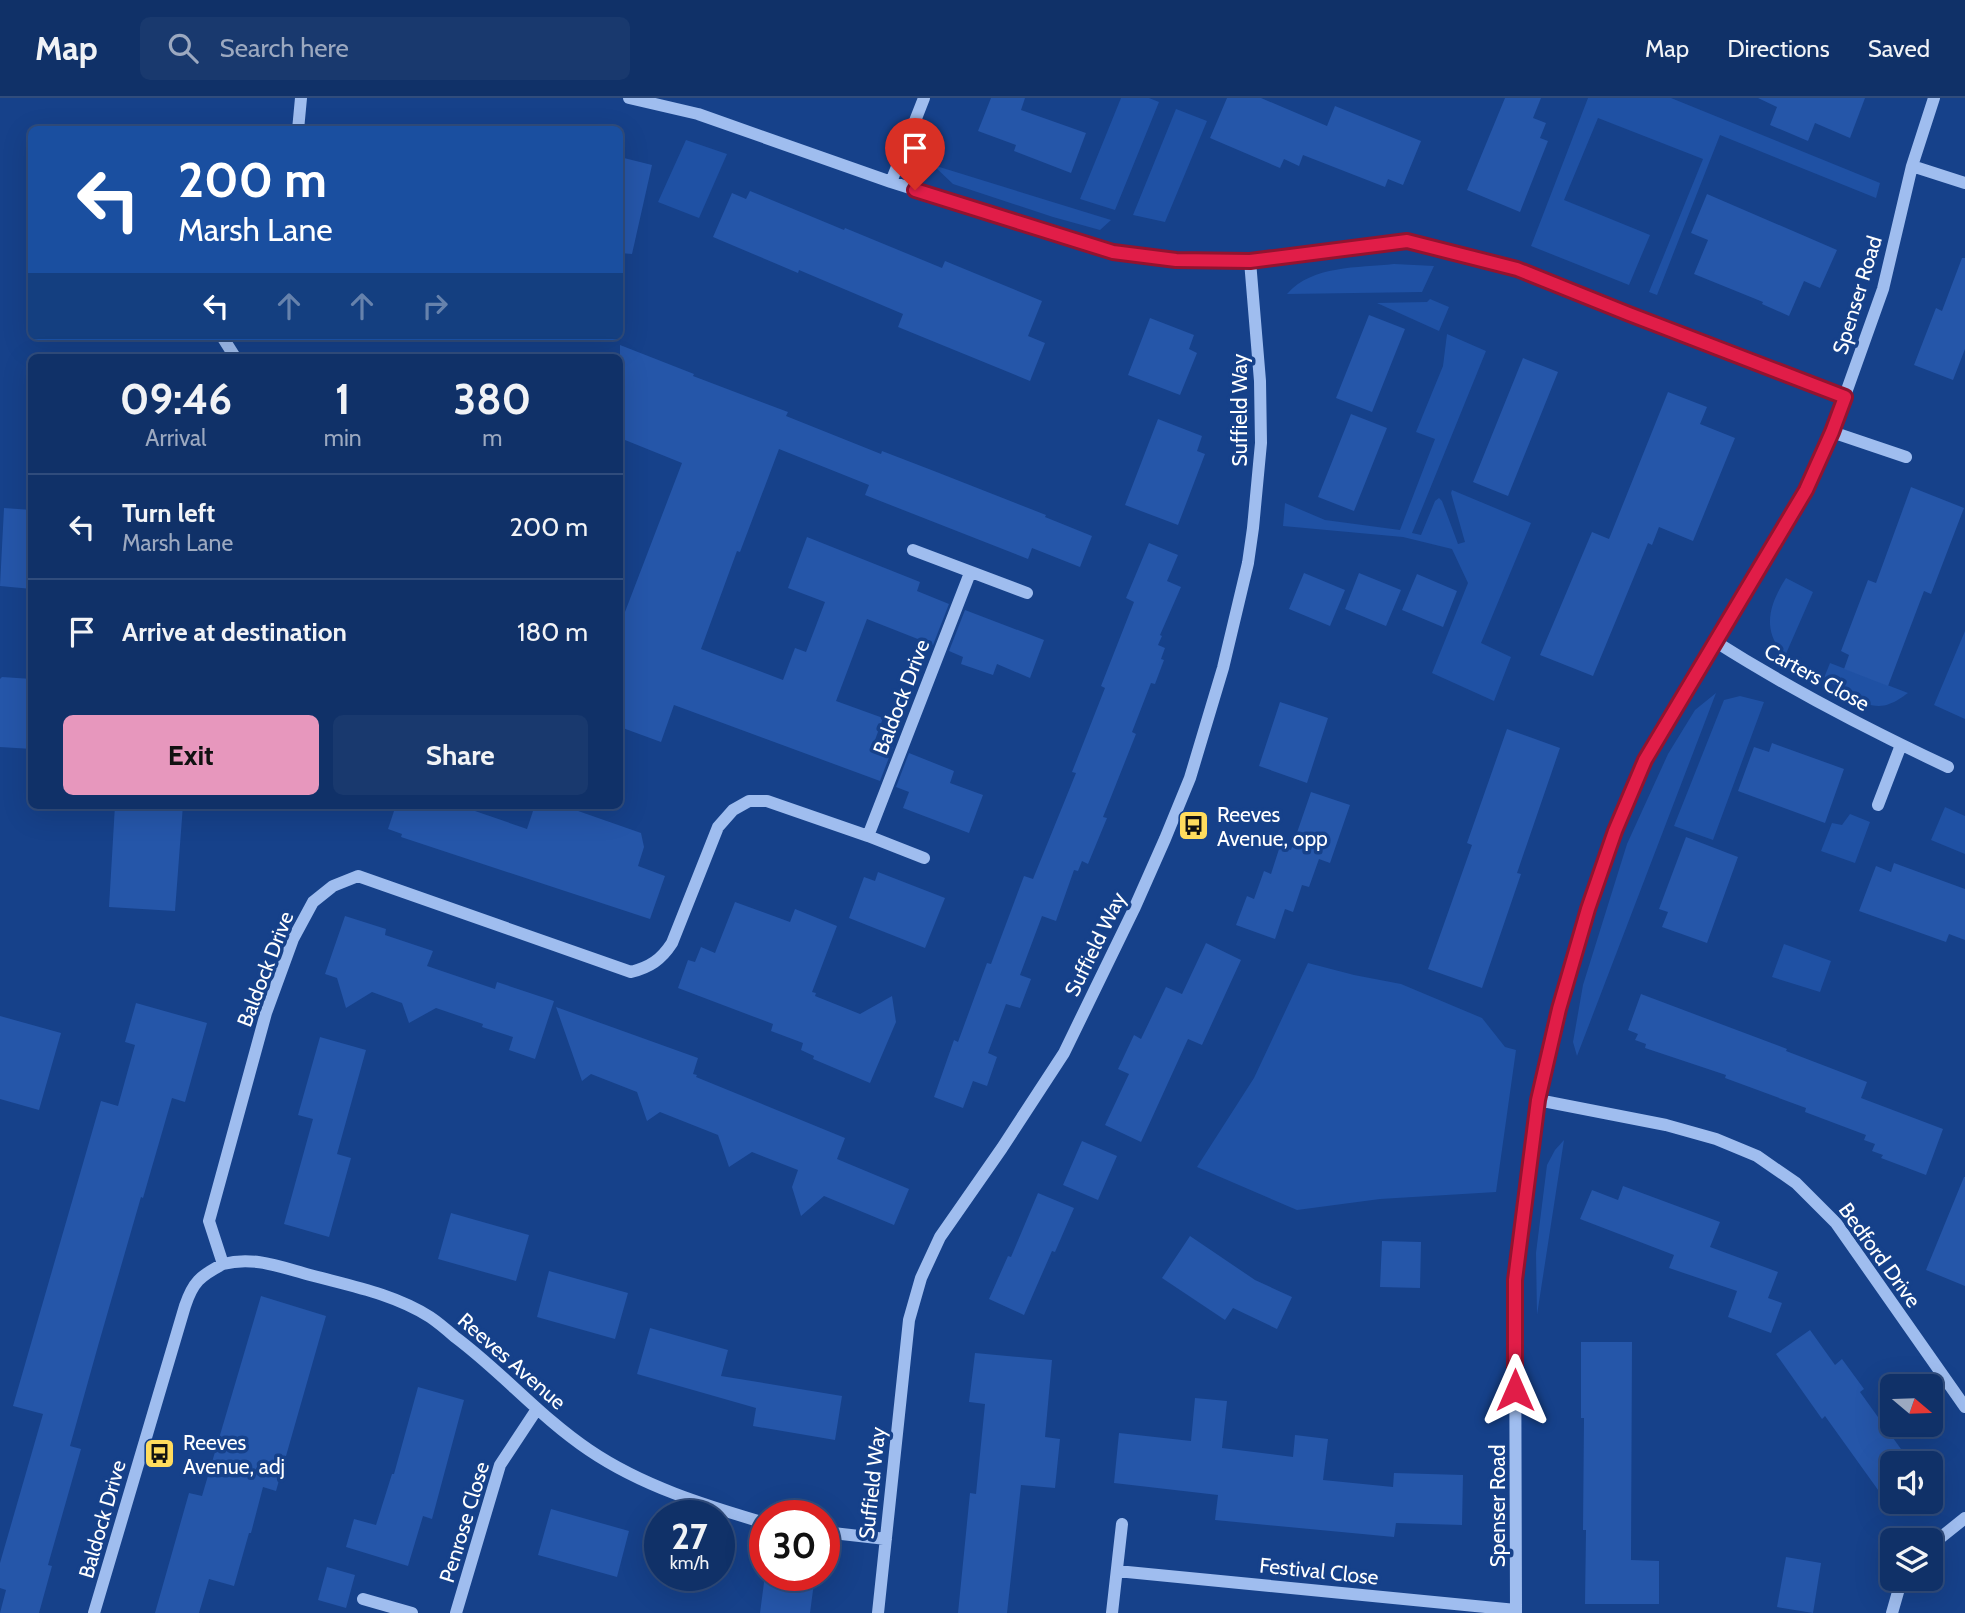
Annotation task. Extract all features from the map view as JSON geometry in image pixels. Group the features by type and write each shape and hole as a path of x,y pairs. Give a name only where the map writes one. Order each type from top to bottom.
{"street":[{"path":"298,126 301,98"},
{"path":"629,98 698,114 891,183 1113,252 1176,260 1250,261 1407,241 1517,269 1845,397"},
{"path":"891,183 924,98"},
{"name":"Spenser Road","path":"1516,1612 1515,1280 1538,1100 1559,1009 1588,909 1615,831 1649,753 1806,490 1832,432 1883,289 1912,166 1934,98"},
{"path":"1912,166 1965,183"},
{"name":"Suffield Way","path":"878,1613 909,1320 921,1278 940,1237 1064,1053 1165,839 1190,778 1223,668 1248,563 1261,443 1261,381 1250,261"},
{"path":"1832,432 1906,457"},
{"path":"913,550 1027,593"},
{"name":"Baldock Drive","path":"868,836 970,573"},
{"name":"Carters Close","path":"1716,642 1901,745 1948,767"},
{"path":"1878,804 1901,745"},
{"name":"Baldock Drive","path":"94,1613 192,1287 205,1273 223,1264 209,1221 266,1013 292,939 313,902 333,887 358,876 631,972 648,967 663,957 672,943 718,827 733,810 748,801 767,802 924,858"},
{"name":"Bedford Drive","path":"1538,1100 1666,1125 1716,1139 1757,1156 1796,1182 1836,1223 1963,1401"},
{"name":"Reeves Avenue","path":"223,1264 240,1259 264,1262 389,1297 430,1317 481,1357 537,1409 589,1451 645,1482 694,1502 749,1518"},
{"name":"Penrose Close","path":"456,1613 500,1465 537,1409"},
{"path":"1943,1536 1965,1518"},
{"path":"1112,1613 1122,1524"},
{"path":"840,1534 886,1539"},
{"name":"Festival Close","path":"1117,1571 1516,1612"},
{"path":"1892,1613 1898,1591"},
{"path":"363,1599 412,1613"}],"shaded area":[{"path":"1121,98 1149,98 1159,102 1115,210 1080,199"},
{"path":"1588,98 1671,98 1880,183 1876,198 1720,135 1657,295 1649,292 1703,159 1598,118 1564,200 1650,235 1629,285 1531,246"},
{"path":"1176,109 1207,121 1165,222 1133,215"},
{"path":"686,140 727,154 699,218 658,202"},
{"path":"933,165 1111,220 1100,230 1053,217 953,184"},
{"path":"1394,264 1434,266 1422,292 1287,294 1297,285 1322,273"},
{"path":"1430,299 1449,307 1439,331 1377,303 1427,302"},
{"path":"1447,334 1486,351 1412,533 1421,535 1435,501 1439,498 1458,544 1465,542 1452,490 1531,523 1481,643 1511,657 1494,701 1432,673 1468,583 1452,549 1403,537 1283,526 1285,503 1325,520 1400,530 1435,439 1416,432 1443,366"},
{"path":"1786,578 1813,592 1785,656 1773,637 1770,617 1775,598"},
{"path":"1965,631 1965,719 1934,705"},
{"path":"1830,663 1908,693 1881,706 1864,703 1824,678"},
{"path":"1716,693 1577,1056 1573,1042 1583,985 1627,844 1668,754 1695,710"},
{"path":"1740,696 1764,702 1713,840 1674,826 1724,700"},
{"path":"1945,807 1965,816 1965,854 1931,840"},
{"path":"1850,814 1870,822 1855,863 1821,851 1832,823 1842,825"},
{"path":"1784,944 1831,961 1820,992 1772,977"},
{"path":"1308,963 1401,984 1482,1018 1505,1047 1516,1050 1496,1192 1380,1199 1297,1210 1197,1167 1254,1078"},
{"path":"1564,1140 1537,1315 1536,1253 1547,1165"}],"building":[{"path":"991,98 1025,98 1021,110 1086,133 1071,173 1014,151 1016,145 978,131"},
{"path":"1227,98 1261,98 1327,126 1335,106 1421,141 1403,185 1388,179 1385,187 1303,155 1299,166 1284,159 1280,168 1210,138"},
{"path":"1505,98 1541,98 1533,118 1546,123 1540,138 1548,141 1520,212 1467,190"},
{"path":"1758,98 1865,98 1850,138 1815,123 1808,141 1770,125 1777,107"},
{"path":"623,158 652,165 632,254 623,253"},
{"path":"750,191 942,268 945,261 1042,301 1028,336 1045,343 1030,381 898,327 903,314 713,237 732,193 746,199"},
{"path":"1707,194 1837,250 1820,288 1804,281 1789,316 1762,304 1763,302 1694,274 1708,240 1691,233"},
{"path":"1962,258 1965,258 1965,349 1953,380 1914,365 1936,308 1942,311"},
{"path":"1369,315 1405,329 1372,412 1336,398"},
{"path":"1150,318 1194,335 1189,349 1197,353 1180,395 1128,375"},
{"path":"620,345 788,412 786,416 881,454 882,451 934,471 1092,536 1080,567 1032,548 1028,559 865,495 869,485 779,449 701,649 783,680 795,648 806,652 825,602 788,588 807,537 920,582 917,591 949,604 933,645 867,619 836,701 883,718 875,740 893,747 880,781 674,705 661,742 623,728 623,617 682,463 623,439 623,354 620,354"},
{"path":"1523,358 1558,372 1508,496 1473,482"},
{"path":"1668,392 1707,407 1700,424 1735,438 1693,541 1659,527 1652,545 1648,543 1593,676 1540,655 1592,532 1609,539"},
{"path":"1351,414 1387,428 1354,511 1318,497"},
{"path":"1158,419 1202,436 1197,451 1205,454 1178,525 1125,505"},
{"path":"1911,487 1964,508 1931,594 1924,591 1888,686 1844,669 1849,655 1841,651 1868,580 1876,583"},
{"path":"4,508 28,510 28,589 0,586"},
{"path":"1149,543 1178,555 1167,581 1181,587 1158,645 1165,648 1161,659 1164,660 1155,684 1151,683 1132,732 1136,734 1103,817 1107,818 1088,864 1082,861 1078,871 1074,870 1056,921 1042,916 1020,975 1031,979 1020,1008 1006,1004 988,1053 997,1057 987,1086 973,1081 963,1108 934,1097 954,1040 958,1042 987,963 991,964 1024,876 1033,879 1076,773 1072,772 1105,688 1101,686 1134,602 1126,598"},
{"path":"1304,573 1345,590 1330,626 1289,609"},
{"path":"1359,573 1401,590 1386,626 1345,609"},
{"path":"1417,574 1457,591 1443,627 1402,610"},
{"path":"965,610 1044,640 1030,678 997,664 993,675 961,664 963,657 949,651"},
{"path":"0,679 28,679 28,749 0,747"},
{"path":"1280,702 1328,718 1307,783 1259,766"},
{"path":"1507,729 1560,748 1517,873 1521,874 1482,988 1428,969 1472,845 1467,843"},
{"path":"1772,743 1844,769 1825,823 1738,791 1754,747 1769,752"},
{"path":"909,753 954,771 950,783 983,795 969,833 903,808 909,792 896,787"},
{"path":"1311,792 1350,805 1330,863 1319,859 1309,887 1302,885 1293,912 1285,909 1275,939 1236,925 1247,896 1254,899 1264,871 1271,874 1280,846 1291,850"},
{"path":"115,809 183,809 175,911 109,907"},
{"path":"395,809 476,809 475,811 527,829 533,811 536,809 572,809 641,833 644,847 638,866 665,876 650,919 401,837 402,834 388,829"},
{"path":"1686,837 1738,857 1707,943 1662,927 1668,912 1659,909"},
{"path":"1894,863 1965,889 1965,940 1949,934 1946,942 1859,911 1876,866 1891,872"},
{"path":"878,872 945,898 925,948 849,918 864,877 875,881"},
{"path":"735,902 790,922 795,909 837,926 812,992 816,993 815,996 860,1014 892,996 896,1022 870,1083 813,1059 814,1056 801,1050 803,1043 771,1031 773,1024 678,988 688,960 695,962 701,947 715,953"},
{"path":"345,916 386,929 385,935 433,951 427,966 495,989 497,982 554,1001 535,1059 509,1050 513,1037 436,1008 409,1023 402,1003 372,992 346,1008 337,978 325,974"},
{"path":"1206,943 1241,960 1202,1045 1188,1039 1141,1142 1105,1125 1129,1074 1118,1069 1134,1035 1141,1039 1166,987 1182,994"},
{"path":"1641,994 1867,1082 1861,1098 1943,1129 1926,1175 1881,1158 1883,1155 1872,1151 1875,1144 1864,1140 1866,1135 1805,1112 1806,1108 1725,1078 1726,1075 1645,1048 1646,1044 1635,1040 1638,1034 1628,1030"},
{"path":"136,1003 207,1023 185,1102 172,1098 98,1346 70,1446 81,1449 48,1565 52,1566 39,1613 0,1613 6,1590 0,1588 0,1563 43,1414 13,1406 101,1101 118,1106 135,1045 125,1042"},
{"path":"556,1007 698,1058 693,1074 697,1075 696,1077 845,1138 837,1159 909,1189 894,1225 824,1196 801,1216 792,1187 798,1170 752,1152 729,1167 718,1135 660,1112 647,1121 637,1092 591,1074 582,1081"},
{"path":"0,1016 61,1033 39,1110 0,1099"},
{"path":"320,1037 366,1050 337,1154 351,1158 329,1237 284,1224 313,1119 298,1115"},
{"path":"1082,1141 1117,1156 1098,1200 1063,1185"},
{"path":"1965,1177 1965,1286 1926,1270"},
{"path":"1623,1186 1720,1222 1710,1247 1778,1272 1768,1298 1782,1303 1771,1333 1728,1317 1737,1291 1669,1268 1674,1255 1580,1219 1592,1190 1618,1200"},
{"path":"1038,1193 1074,1208 1024,1315 989,1299 1008,1256 1011,1257"},
{"path":"451,1213 529,1235 516,1281 438,1259"},
{"path":"1190,1236 1255,1280 1292,1297 1277,1329 1233,1308 1225,1320 1162,1278"},
{"path":"1382,1241 1421,1242 1420,1288 1380,1287"},
{"path":"549,1271 628,1293 615,1339 537,1317"},
{"path":"261,1296 326,1316 276,1491 263,1487 234,1586 209,1579 199,1613 155,1613 189,1493 202,1496"},
{"path":"650,1328 728,1350 721,1376 842,1396 835,1440 753,1426 756,1408 637,1374"},
{"path":"1810,1330 1835,1365 1842,1359 1864,1389 1860,1392 1880,1420 1880,1437 1892,1437 1902,1451 1880,1451 1880,1493 1825,1416 1822,1419 1776,1354"},
{"path":"1581,1342 1632,1342 1631,1560 1659,1561 1659,1604 1585,1604 1586,1530 1583,1530 1584,1418 1581,1418"},
{"path":"975,1353 1052,1360 1045,1437 1060,1439 1055,1488 1021,1485 1007,1613 958,1613 970,1493 976,1494 985,1404 969,1402"},
{"path":"418,1387 464,1400 432,1519 423,1516 408,1566 346,1547 354,1519 376,1525 394,1474"},
{"path":"1195,1398 1227,1401 1222,1448 1293,1457 1295,1435 1328,1439 1323,1480 1393,1487 1394,1473 1463,1475 1462,1525 1396,1523 1394,1537 1215,1520 1218,1495 1114,1483 1119,1433 1191,1441"},
{"path":"551,1509 629,1531 617,1577 538,1555"},
{"path":"1786,1557 1821,1563 1813,1613 1777,1607"},
{"path":"327,1567 355,1575 346,1608 318,1600"},
{"path":"763,1591 813,1591 810,1613 760,1613"}],"place":[{"name":"Reeves Avenue, opp","path":"1194,826"},
{"name":"Reeves Avenue, adj","path":"160,1454"}],"route":[{"path":"915,190 1113,252 1176,260 1250,261 1407,241 1517,269 1845,397 1806,490 1645,760 1615,831 1588,909 1559,1009 1538,1100 1515,1280 1515,1390"}]}
